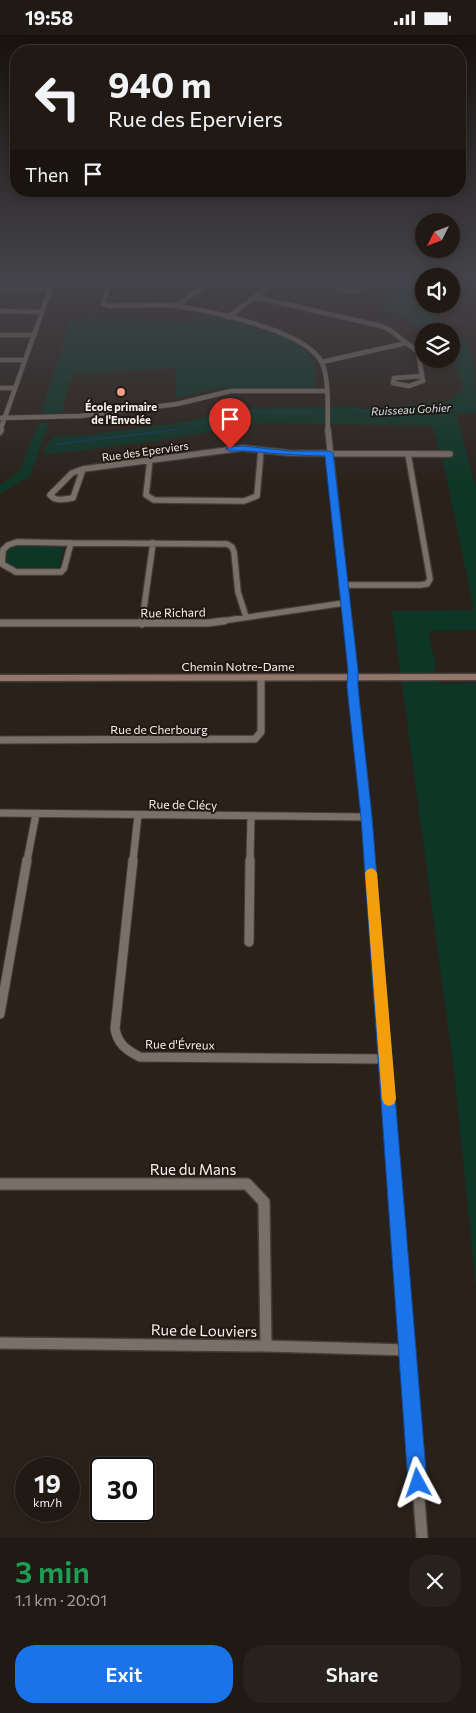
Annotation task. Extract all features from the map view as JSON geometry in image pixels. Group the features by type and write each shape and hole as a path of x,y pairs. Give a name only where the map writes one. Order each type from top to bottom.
{"street":[{"path":"0,432 2,418 30,348"},
{"path":"309,348 322,361 326,376 325,391 329,453 366,817 386,1059 422,1538"},
{"path":"322,361 382,348"},
{"path":"413,348 418,352 422,376 422,381 417,385 393,383 394,378 398,376 422,376"},
{"path":"0,360 25,360"},
{"path":"0,388 14,388"},
{"path":"2,418 67,418 177,404 231,391 325,391"},
{"name":"Rue des Eperviers","path":"83,469 73,498 61,500 51,497 50,495 72,473 83,469 230,449 290,453 450,454"},
{"path":"150,460 146,495 148,498 154,500 244,501 257,496 261,450"},
{"path":"342,585 420,585 427,584 430,579 408,454"},
{"path":"71,542 64,569 61,572 16,572 2,563 3,550 8,545 17,542 71,542 227,544 232,547 238,592 246,617"},
{"path":"142,624 153,543"},
{"name":"Rue Richard","path":"0,623 208,623 344,603"},
{"name":"Chemin Notre-Dame","path":"0,679 476,677"},
{"name":"Rue de Cherbourg","path":"0,741 255,739 261,732 261,679"},
{"name":"Rue de Clécy","path":"0,813 366,817"},
{"path":"0,1014 6,972 36,814"},
{"name":"Rue d'Évreux","path":"138,815 115,1029 117,1040 123,1049 140,1057 386,1059"},
{"path":"249,942 251,816"},
{"name":"Rue du Mans","path":"0,1184 246,1183 264,1203 266,1346"},
{"name":"Rue de Louviers","path":"0,1343 266,1346 408,1350"}],"green space":[{"path":"62,348 304,348 315,361 315,389 219,388 176,398 176,368 74,374 68,386 62,415 40,416"},
{"path":"460,348 469,348 473,364 476,413 456,413 476,488 476,630 428,631 436,666 434,670 441,684 476,683 476,1288 454,1071 392,611 474,610 443,461 432,426 263,423 156,441 44,455 45,448 54,436 88,435 190,421 231,409 349,406 365,409 449,401 464,388 456,368 460,368"},
{"path":"39,423 49,423 30,476 0,494 0,485 19,472"},
{"path":"18,544 62,546 64,548 59,567 56,570 30,571 11,566 6,563 8,548"}],"waterway":[{"name":"Ruisseau Gohier","path":"346,412 476,406"},
{"name":"Ruisseau Gohier","path":"162,431 188,428 238,412 317,412"},
{"name":"Ruisseau Gohier","path":"57,444 172,430"}],"slow traffic":[{"path":"371,873 389,1099"}],"place":[{"name":"École primaire de l'Envolée","path":"121,392"}],"route":[{"path":"230,449 243,448 290,453 329,453 342,585 353,670 366,817 418,1483"}]}
